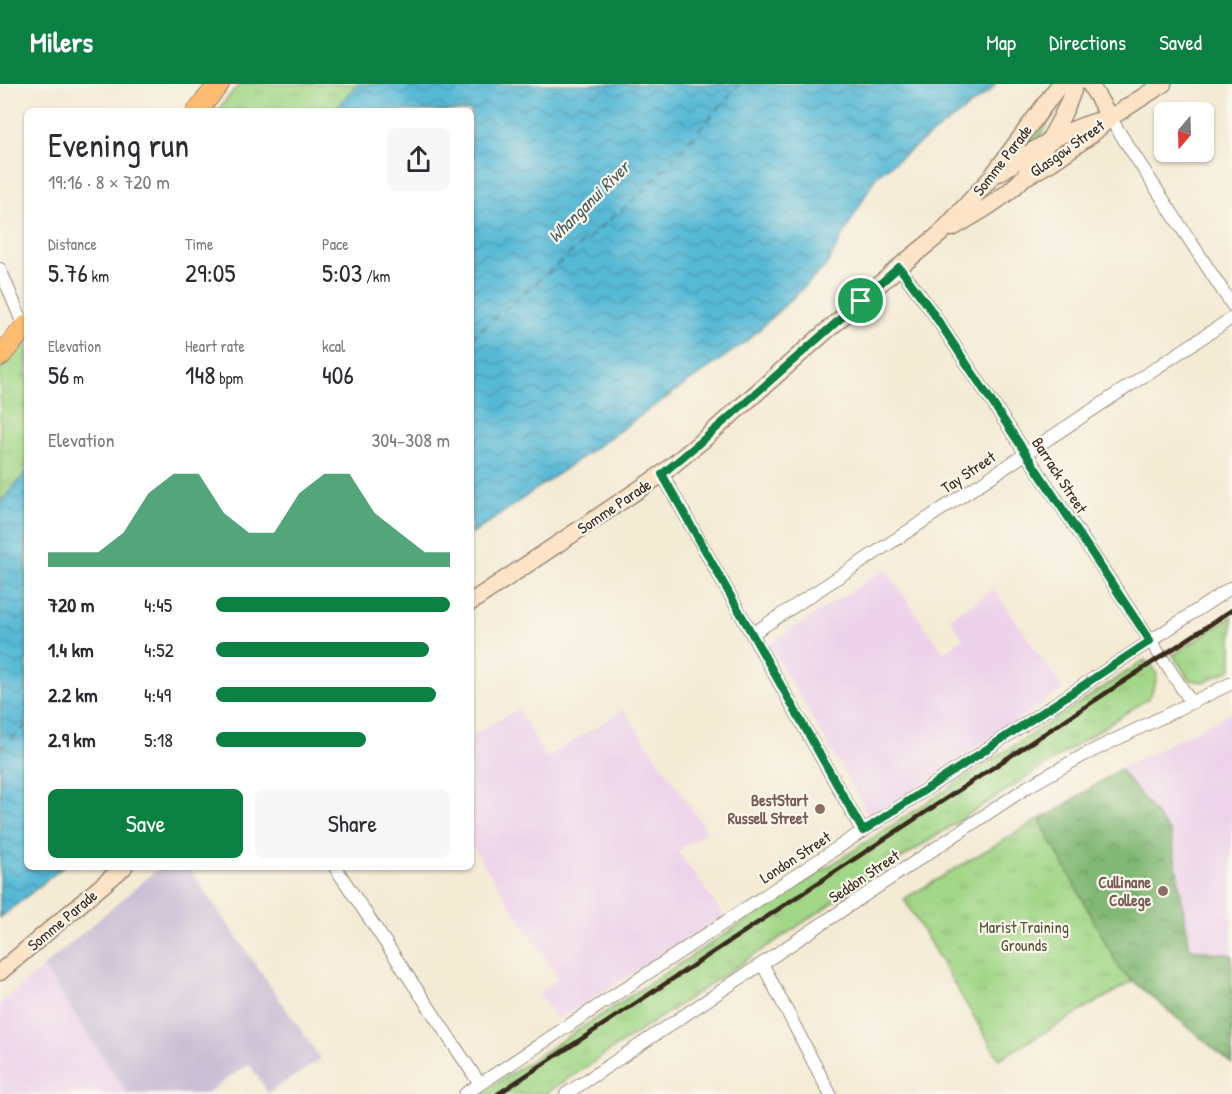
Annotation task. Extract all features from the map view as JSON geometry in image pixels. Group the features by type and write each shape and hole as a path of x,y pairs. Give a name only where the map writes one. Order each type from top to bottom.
{"main road":[{"path":"199,108 219,84"},
{"name":"Somme Parade","path":"474,600 662,474 899,267 940,234 990,179 1060,84"},
{"name":"Somme Parade","path":"940,234 970,218 1023,178 1047,142 1071,99 1075,84"},
{"path":"1090,84 1110,117"},
{"name":"Glasgow Street","path":"1023,178 1052,162 1091,135 1110,117 1163,84"},
{"name":"Glasgow Street","path":"990,179 1047,142 1085,123 1110,117"},
{"path":"0,356 24,327"},
{"name":"Somme Parade","path":"0,972 120,870"}],"street":[{"path":"1110,117 1232,304"},
{"name":"Barrack Street","path":"899,267 925,302 1191,702"},
{"path":"0,269 20,317 24,320"},
{"name":"Tay Street","path":"752,634 1232,318"},
{"path":"662,474 863,831"},
{"name":"London Street","path":"465,1094 1232,587"},
{"name":"Seddon Street","path":"566,1094 1029,786 1084,754 1232,683"},
{"path":"337,870 480,1084"},
{"path":"763,964 830,1094"}],"shaded area":[{"path":"885,569 944,653 963,638 950,618 994,589 1063,689 871,818 769,644"},
{"path":"518,709 546,758 624,710 707,831 678,851 724,916 557,1020 539,994 559,978 474,850 474,734"},
{"name":"Cullinane College","path":"1232,712 1232,972 1143,975 1048,815 1120,769"},
{"path":"156,870 190,870 321,1059 268,1093 249,1063 206,1094 128,1094 43,967"},
{"path":"43,967 128,1094 0,1094 0,1004"}],"green space":[{"path":"239,84 378,84 361,108 219,108"},
{"path":"1070,84 1038,141 1019,152"},
{"path":"24,340 24,477 0,502 0,368"},
{"path":"1232,616 1232,669 1204,682 1190,680 1173,655"},
{"path":"1145,660 1151,664 1157,677 1149,698 843,896 545,1094 480,1094"},
{"path":"1120,769 1171,834 1190,949 1232,955 1232,1064 1121,971 1040,821"},
{"name":"Marist Training Grounds","path":"1048,814 1143,975 999,1059 904,899"}],"water":[{"name":"Whanganui River","path":"357,84 996,84 990,91 876,176 826,266 747,341 474,533 474,108 337,108"},
{"path":"24,475 24,870 59,870 0,918 0,503"}],"ferry route":[{"path":"474,335 645,190 740,84"},
{"path":"0,749 24,728"}],"railway":[{"path":"498,1094 1232,610"}],"place":[{"name":"BestStart Russell Street","path":"820,809"},
{"name":"Cullinane College","path":"1163,891"}],"route":[{"path":"899,267 909,278 1150,641 863,831 662,474 861,301 899,267"}]}
